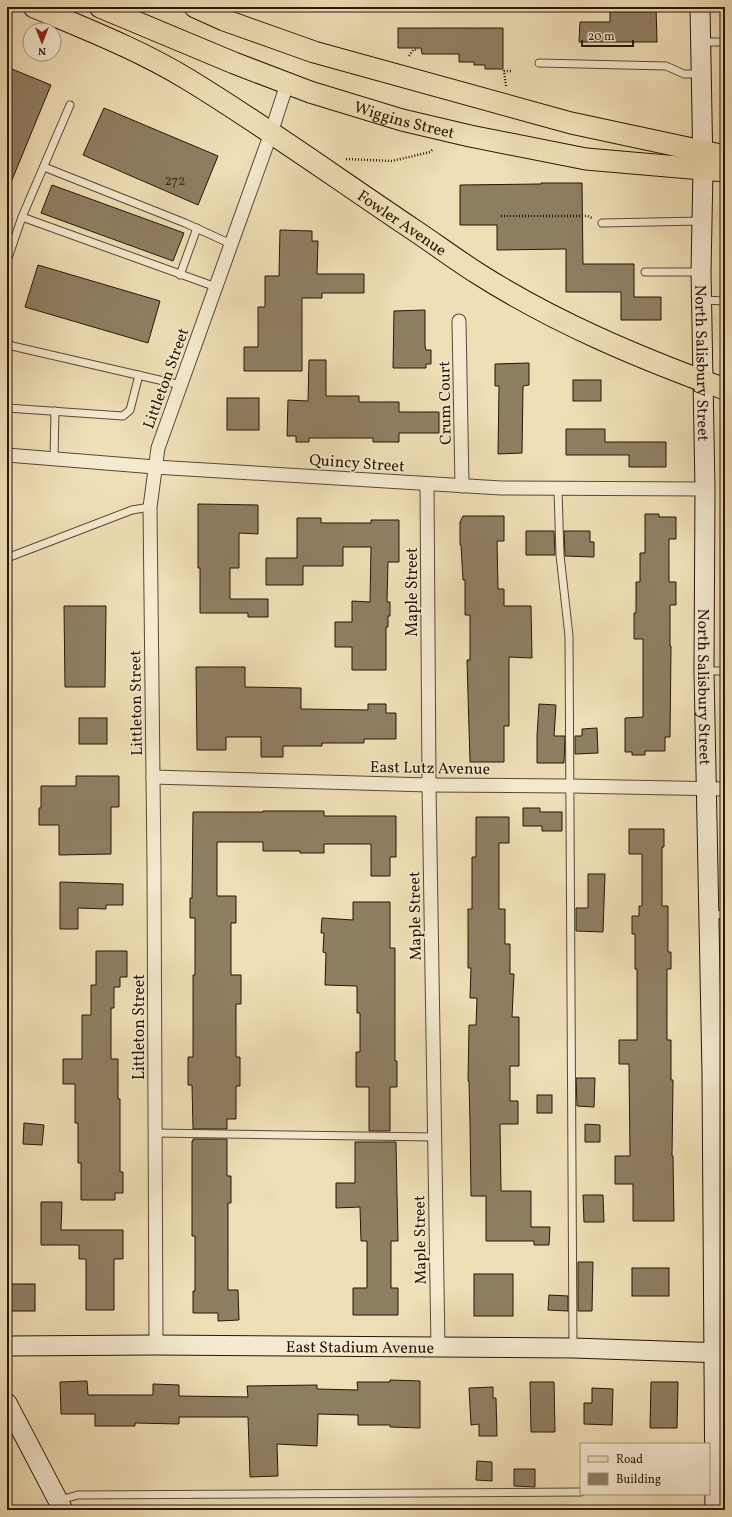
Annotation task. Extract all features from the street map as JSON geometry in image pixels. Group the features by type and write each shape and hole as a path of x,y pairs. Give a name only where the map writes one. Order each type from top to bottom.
{"main road":[{"name":"Fowler Avenue","path":"34,7 138,52 187,78 271,133 476,273 530,304 600,339 682,374 725,389"},
{"name":"Wiggins Street","path":"100,7 287,84 402,120 485,140 586,159 702,161 725,171"},
{"path":"195,7 224,20 314,52 572,123 702,161 725,156"}],"street":[{"name":"North Salisbury Street","path":"700,7 702,161 701,272 705,489 704,671 716,789 719,1352 715,1510"},
{"name":"Littleton Street","path":"156,1345 150,507 158,448 271,133 287,84"},
{"name":"Crum Court","path":"460,320 462,486"},
{"name":"Quincy Street","path":"7,455 155,467 501,488 705,489"},
{"name":"Maple Street","path":"427,484 429,785 438,1348"},
{"name":"East Lutz Avenue","path":"153,777 429,785 716,789"},
{"name":"East Stadium Avenue","path":"7,1346 156,1345 573,1348 719,1352"},
{"path":"7,1403 61,1505"}],"lane":[{"path":"701,42 725,42"},
{"path":"539,64 666,66 684,74 701,74"},
{"path":"7,261 22,217 70,105"},
{"path":"44,166 197,228 231,244"},
{"path":"22,217 216,287"},
{"path":"602,223 702,222"},
{"path":"180,275 197,228"},
{"path":"645,272 701,272"},
{"path":"702,300 725,301"},
{"path":"7,342 12,346 181,385"},
{"path":"7,408 123,416 130,410 139,375"},
{"path":"54,459 56,411"},
{"path":"558,489 560,555 569,636 573,1348"},
{"path":"7,558 132,510 150,507"},
{"path":"704,671 725,671"},
{"path":"155,1133 435,1137"},
{"path":"61,1505 78,1495 580,1492"}],"path":[{"path":"409,56 413,50 418,49"},
{"path":"506,86 504,71 512,71"},
{"path":"346,159 392,161 430,152 433,149"},
{"path":"501,216 588,216 602,223"}],"building":[{"path":"610,7 656,7 657,42 579,42 580,22 610,22"},
{"path":"398,28 503,28 503,69 485,69 485,65 474,65 474,62 459,62 459,54 422,54 421,48 398,48"},
{"path":"7,67 51,85 7,192"},
{"path":"104,108 218,156 198,205 83,155"},
{"path":"582,183 583,264 634,264 634,297 661,297 661,320 621,320 621,292 566,292 566,249 497,250 497,225 460,225 460,185"},
{"path":"52,185 184,233 173,261 41,213"},
{"path":"280,230 312,231 312,241 318,241 317,274 364,274 364,293 322,293 322,298 302,298 302,371 244,371 244,347 258,347 258,307 265,307 265,276 279,276"},
{"path":"38,265 160,301 148,343 25,307"},
{"path":"425,310 425,346 426,350 431,350 431,364 426,364 426,368 393,368 394,311"},
{"path":"309,360 326,360 326,396 359,396 359,402 399,402 399,412 439,412 439,433 399,433 399,442 373,442 373,438 309,438 309,442 296,442 296,436 287,436 288,400 308,401"},
{"path":"529,363 529,385 523,386 522,453 498,454 499,386 495,386 495,364"},
{"path":"573,380 601,380 601,401 573,401"},
{"path":"227,398 259,398 259,430 227,430"},
{"path":"566,429 605,429 605,442 666,442 666,467 629,467 629,455 566,455"},
{"path":"198,504 258,505 258,534 239,533 239,568 230,568 230,599 268,599 268,617 248,617 248,613 200,613"},
{"path":"645,514 659,514 659,517 676,517 676,539 669,539 669,582 676,582 676,605 670,605 670,737 665,737 665,751 645,751 645,755 632,755 632,752 625,752 625,718 643,717 643,639 634,639 634,613 636,613 636,582 640,582 640,553 645,553"},
{"path":"463,516 504,516 504,541 497,541 498,589 504,589 504,606 531,606 532,658 509,657 509,726 504,726 504,762 470,762 467,660 470,660 470,615 465,615 465,580 463,580 460,545 460,522"},
{"path":"297,518 321,518 321,523 371,523 371,520 399,520 399,562 388,562 387,602 390,602 390,616 388,616 388,627 386,627 386,670 352,670 352,647 335,647 335,622 352,622 352,601 370,602 371,547 343,547 343,566 303,566 303,585 266,585 266,558 297,558"},
{"path":"526,531 554,531 555,555 526,555"},
{"path":"564,531 590,531 590,542 594,542 594,557 565,556"},
{"path":"64,606 106,606 105,687 65,687"},
{"path":"196,667 245,667 245,687 301,688 301,709 368,710 368,704 386,704 386,713 396,713 396,739 364,739 364,743 322,743 322,746 283,746 283,757 261,757 261,737 226,737 226,750 197,750"},
{"path":"539,704 556,705 554,736 565,736 564,763 537,763"},
{"path":"79,718 107,718 107,744 79,744"},
{"path":"597,728 598,753 575,754 575,736 582,736 582,729"},
{"path":"76,776 119,776 119,807 111,807 111,854 59,855 59,825 39,825 41,786 76,786"},
{"path":"523,808 540,808 540,812 562,812 562,831 542,831 542,826 523,826"},
{"path":"324,811 324,816 396,816 396,857 390,857 390,876 371,876 371,844 324,844 324,853 300,853 300,851 263,851 263,842 217,842 217,896 236,896 236,923 231,923 231,975 241,975 241,1004 236,1004 236,1057 240,1057 240,1086 236,1086 236,1119 227,1119 227,1129 193,1129 192,1085 188,1085 188,1057 193,1057 193,975 195,975 195,918 190,918 190,898 192,898 193,812"},
{"path":"476,817 509,817 509,843 499,843 499,909 505,909 505,944 510,944 510,974 514,974 512,1017 519,1017 519,1066 510,1066 510,1101 518,1101 518,1124 500,1124 501,1191 531,1191 531,1227 550,1227 549,1245 534,1245 534,1241 486,1241 486,1196 471,1196 468,1081 469,1025 476,1025 477,998 470,998 471,968 468,968 468,909 472,909 472,857 476,857"},
{"path":"629,829 664,829 664,847 662,847 662,906 668,906 668,952 671,952 671,969 667,969 667,1040 671,1040 671,1080 673,1080 672,1156 674,1221 633,1221 633,1184 615,1184 615,1156 630,1156 629,1064 619,1064 619,1040 637,1040 637,969 635,969 635,934 632,934 632,916 639,916 639,906 642,906 642,854 629,854"},
{"path":"588,874 605,874 603,932 576,931 576,908 588,908"},
{"path":"60,882 123,884 123,905 106,905 106,909 78,908 78,929 60,929"},
{"path":"353,902 390,902 390,948 395,948 395,1061 397,1061 397,1087 390,1087 390,1131 369,1131 369,1087 356,1087 356,1052 360,1052 360,1013 357,1013 357,986 325,985 326,953 323,952 324,933 321,933 322,918 353,920"},
{"path":"96,951 127,951 127,977 120,977 120,987 114,987 114,1008 111,1008 111,1059 118,1059 118,1099 120,1099 120,1172 123,1172 123,1193 115,1193 115,1200 81,1200 81,1163 78,1163 78,1123 75,1123 75,1084 63,1084 63,1059 82,1059 82,1015 91,1015 91,985 96,985"},
{"path":"576,1078 595,1078 594,1107 577,1106"},
{"path":"537,1095 552,1095 552,1113 537,1113"},
{"path":"24,1123 44,1125 42,1145 23,1144"},
{"path":"585,1124 600,1125 600,1142 585,1142"},
{"path":"193,1139 227,1139 227,1176 231,1176 231,1203 228,1203 228,1290 238,1290 239,1320 218,1321 218,1313 193,1313 193,1291 195,1291 195,1236 192,1236"},
{"path":"355,1142 396,1142 398,1241 391,1241 391,1288 398,1288 398,1315 353,1315 353,1288 367,1288 367,1241 361,1241 360,1207 336,1208 336,1183 355,1183"},
{"path":"583,1195 603,1195 604,1222 584,1222"},
{"path":"41,1202 62,1202 61,1230 123,1230 123,1259 114,1259 114,1310 86,1310 86,1259 79,1259 79,1245 41,1245"},
{"path":"578,1262 593,1262 592,1311 578,1311"},
{"path":"632,1268 669,1268 669,1296 632,1296"},
{"path":"474,1274 513,1274 513,1316 474,1316"},
{"path":"7,1284 35,1284 35,1311 7,1311"},
{"path":"549,1295 568,1296 568,1311 548,1310"},
{"path":"390,1380 420,1381 420,1428 390,1427 390,1425 358,1425 358,1415 318,1414 317,1446 277,1444 278,1476 250,1477 248,1417 179,1417 179,1424 135,1423 135,1426 95,1426 95,1414 61,1414 60,1382 87,1381 88,1395 153,1395 153,1384 179,1385 179,1396 248,1397 247,1386 317,1385 317,1389 358,1390 357,1382 390,1382"},
{"path":"530,1382 554,1382 555,1432 531,1432"},
{"path":"651,1382 678,1382 677,1428 650,1428"},
{"path":"493,1387 493,1398 496,1398 497,1436 479,1436 479,1424 471,1425 469,1388"},
{"path":"592,1388 613,1389 612,1425 584,1424 584,1403 592,1403"},
{"path":"477,1461 492,1462 492,1481 476,1480"},
{"path":"514,1469 535,1469 535,1487 514,1486"}]}
